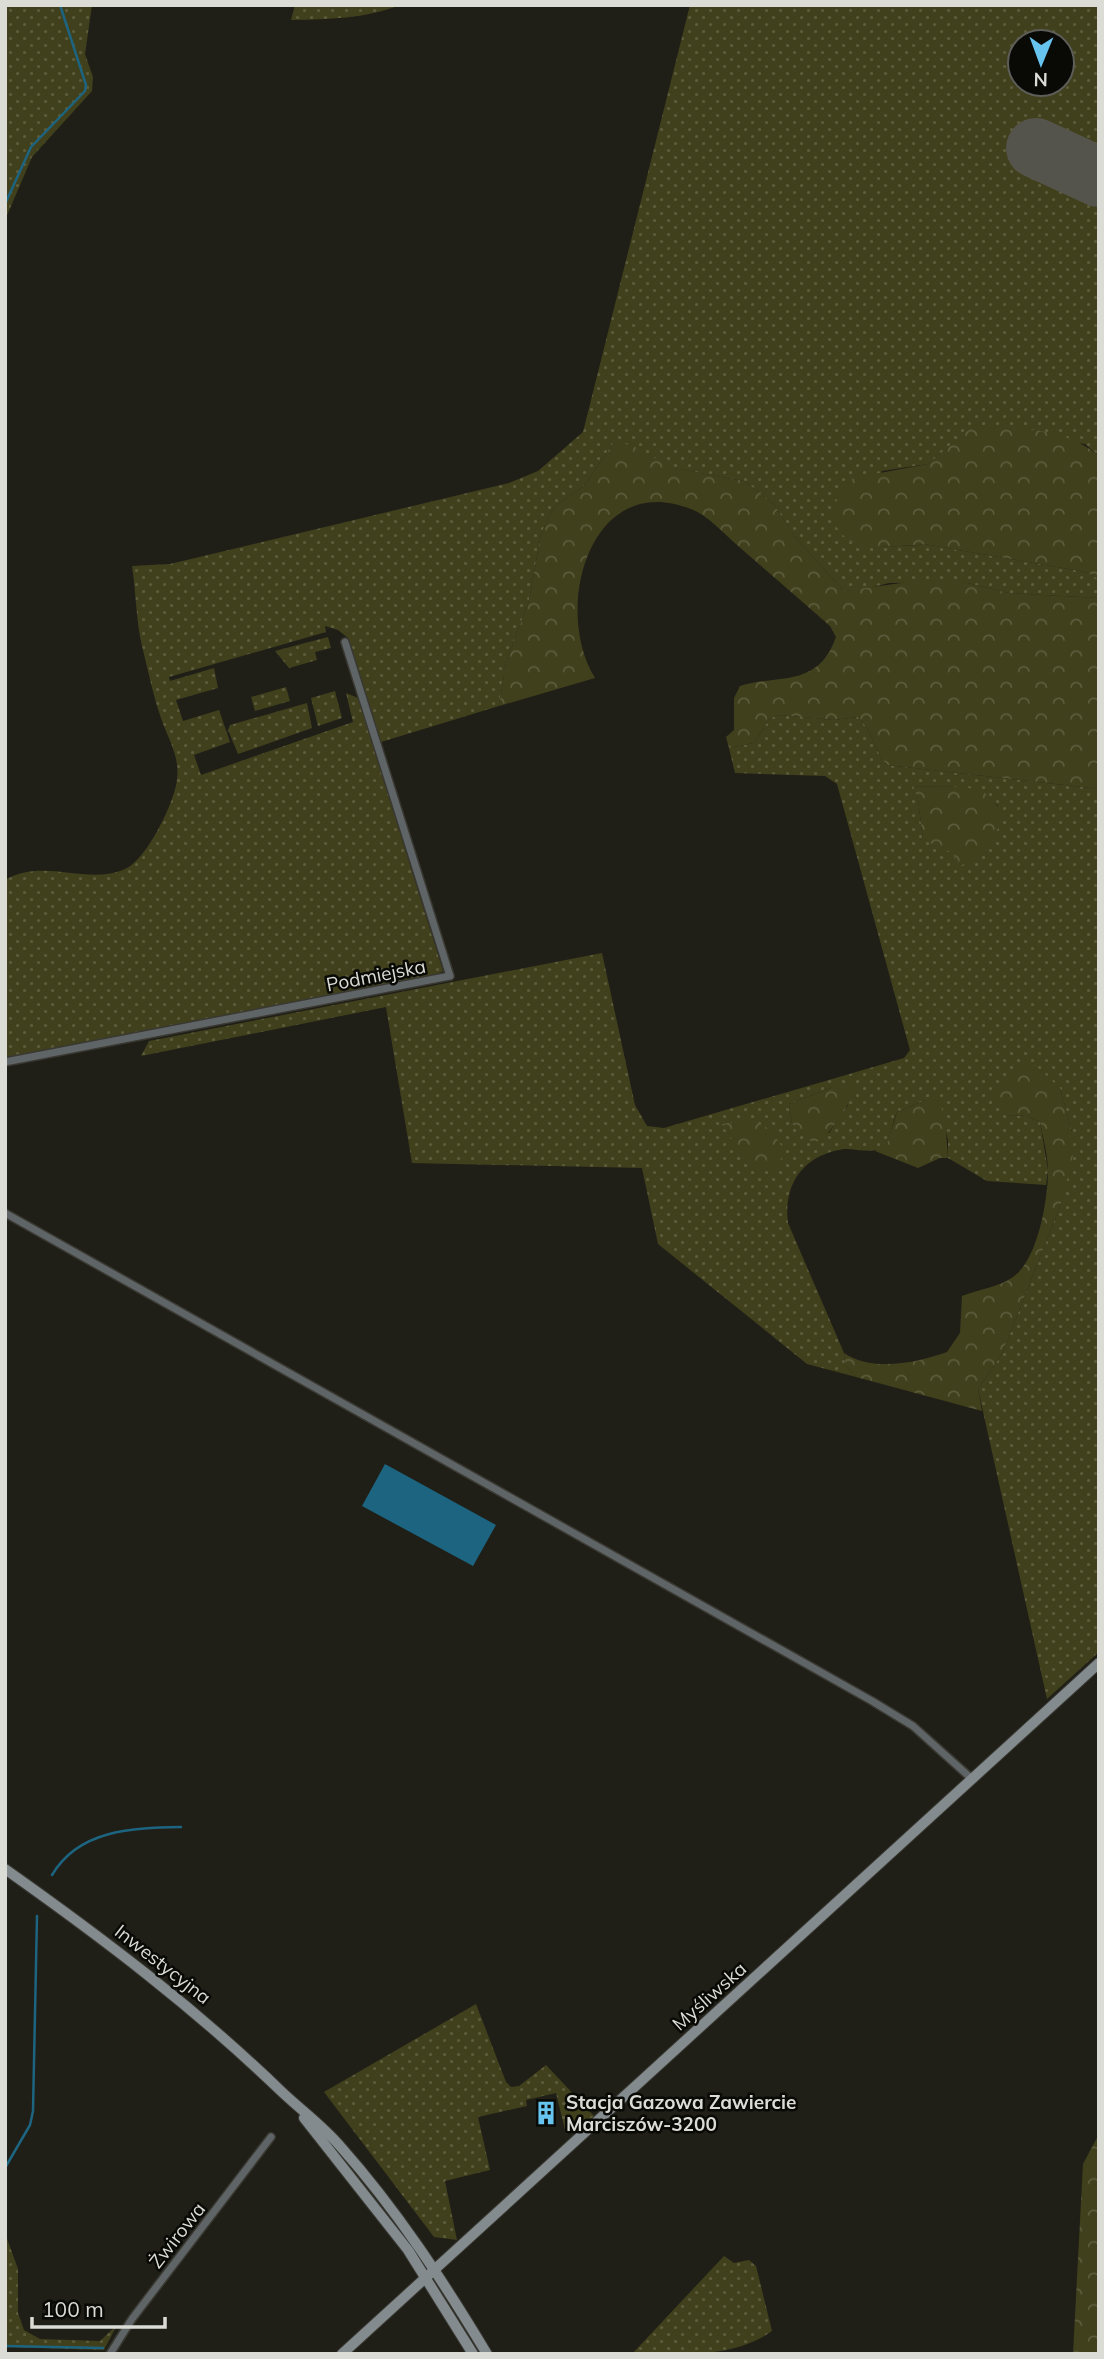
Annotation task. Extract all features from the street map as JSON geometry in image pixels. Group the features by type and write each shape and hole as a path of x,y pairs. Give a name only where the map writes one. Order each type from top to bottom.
{"street":[{"name":"Podmiejska","path":"5,1062 450,976 345,642"},
{"path":"5,1213 872,1701 914,1726 972,1779"},
{"name":"Myśliwska","path":"342,2354 1099,1663"},
{"name":"Inwestycyjna","path":"5,1869 153,1976 222,2034 340,2145 436,2269 487,2354"},
{"name":"Inwestycyjna","path":"289,2098 427,2277 473,2354"},
{"name":"Żwirowa","path":"110,2354 132,2319 271,2137"}],"green space":[{"path":"5,5 92,5 85,54 93,77 92,91 32,157 5,220"},
{"path":"295,5 400,5 360,16 291,20"},
{"path":"690,5 1099,5 1099,162 1042,136 1030,160 1099,192 1099,456 1085,444 972,428 928,464 882,471 852,541 881,546 930,545 1086,572 1099,579 1099,598 1009,593 963,582 889,583 844,591 795,537 773,503 744,481 673,468 614,442 584,486 554,507 541,534 529,601 506,662 499,706 381,742 348,638 338,630 325,626 326,632 169,677 170,681 214,668 218,688 176,700 183,721 219,710 230,742 194,755 201,775 353,722 346,693 358,698 443,971 436,975 5,1058 5,880 34,871 96,875 125,869 142,855 150,843 175,789 177,763 158,709 142,646 132,566 170,564 509,483 538,471 583,432"},
{"path":"972,427 1022,429 1055,434 1085,446 1099,456 1099,579 1086,572 930,545 870,546 845,537 836,526 830,510 853,478 928,464"},
{"path":"614,442 631,445 674,468 744,481 773,503 795,537 844,591 930,579 963,582 1009,593 1099,598 1099,789 887,765 867,727 858,717 833,720 780,715 770,718 754,743 729,748 726,737 734,730 734,698 740,686 807,672 819,665 836,637 830,626 710,520 691,509 656,502 627,509 605,527 589,553 580,584 578,617 583,649 595,678 499,706 506,662 529,601 541,534 554,507 584,486"},
{"path":"328,637 331,648 315,652 317,660 289,668 275,651"},
{"path":"286,687 290,701 255,711 251,697"},
{"path":"335,691 342,718 318,726 311,698"},
{"path":"307,703 312,728 238,754 228,730 230,725"},
{"path":"780,715 833,720 858,717 867,727 887,765 1099,789 1099,1652 1047,1699 978,1389 1002,1354 1062,1201 1072,1132 1060,1088 1005,1115 1028,1116 1040,1122 1048,1170 1046,1185 987,1181 948,1158 948,1140 938,1100 926,1100 897,1112 887,1144 883,1148 873,1151 844,1149 830,1152 818,1157 799,1173 789,1195 788,1223 844,1353 845,1365 856,1377 807,1364 658,1244 642,1168 412,1163 386,1007 141,1056 149,1041 602,953 635,1105 647,1126 664,1128 904,1058 910,1050 837,784 825,776 735,773 729,748 754,743 770,718","holes":["914,786 971,789 990,798 998,806 923,840","833,1087 848,1105 829,1133 799,1128 792,1124 789,1104"]},
{"path":"913,786 967,788 986,794 995,802 999,819 998,828 989,844 958,868 953,853 923,840 918,799"},
{"path":"1021,1063 1035,1065 1060,1088 1072,1132 1073,1155 1062,1201 1002,1354 978,1389 982,1411 856,1377 845,1365 844,1353 867,1362 894,1364 947,1352 960,1333 962,1296 1007,1281 1022,1269 1029,1257 1040,1228 1048,1183 1047,1159 1040,1122 1028,1116 1005,1115 994,1096"},
{"path":"833,1087 857,1087 832,1128 813,1143 792,1124 789,1104"},
{"path":"926,1100 938,1100 945,1117 948,1158 940,1158 918,1168 875,1151 887,1144 897,1112"},
{"path":"746,1120 765,1126 778,1139 784,1152 777,1168 763,1171 750,1168 722,1124"},
{"path":"476,2004 506,2082 511,2087 519,2086 546,2065 594,2116 583,2127 566,2134 556,2093 526,2100 527,2106 478,2117 490,2170 445,2181 457,2240 434,2237 324,2092"},
{"path":"1099,2134 1099,2354 1073,2354 1083,2164"},
{"path":"5,2233 18,2269 18,2313 24,2330 40,2339 100,2341 117,2325 104,2350 5,2347"},
{"path":"724,2256 734,2263 749,2260 756,2266 772,2331 757,2340 723,2351 632,2354"}],"water":[{"path":"385,1464 496,1525 473,1566 362,1506"}],"waterway":[{"path":"5,204 31,147 85,91 86,85 60,5"},
{"path":"52,1875 63,1860 92,1840 126,1830 181,1827"},
{"path":"5,2168 30,2125 33,2111 37,1916"},
{"path":"5,2346 103,2348"}],"runway":[{"path":"1036,148 1099,177"}],"place":[{"name":"Stacja Gazowa Zawiercie Marciszów-3200","path":"546,2113"}]}
